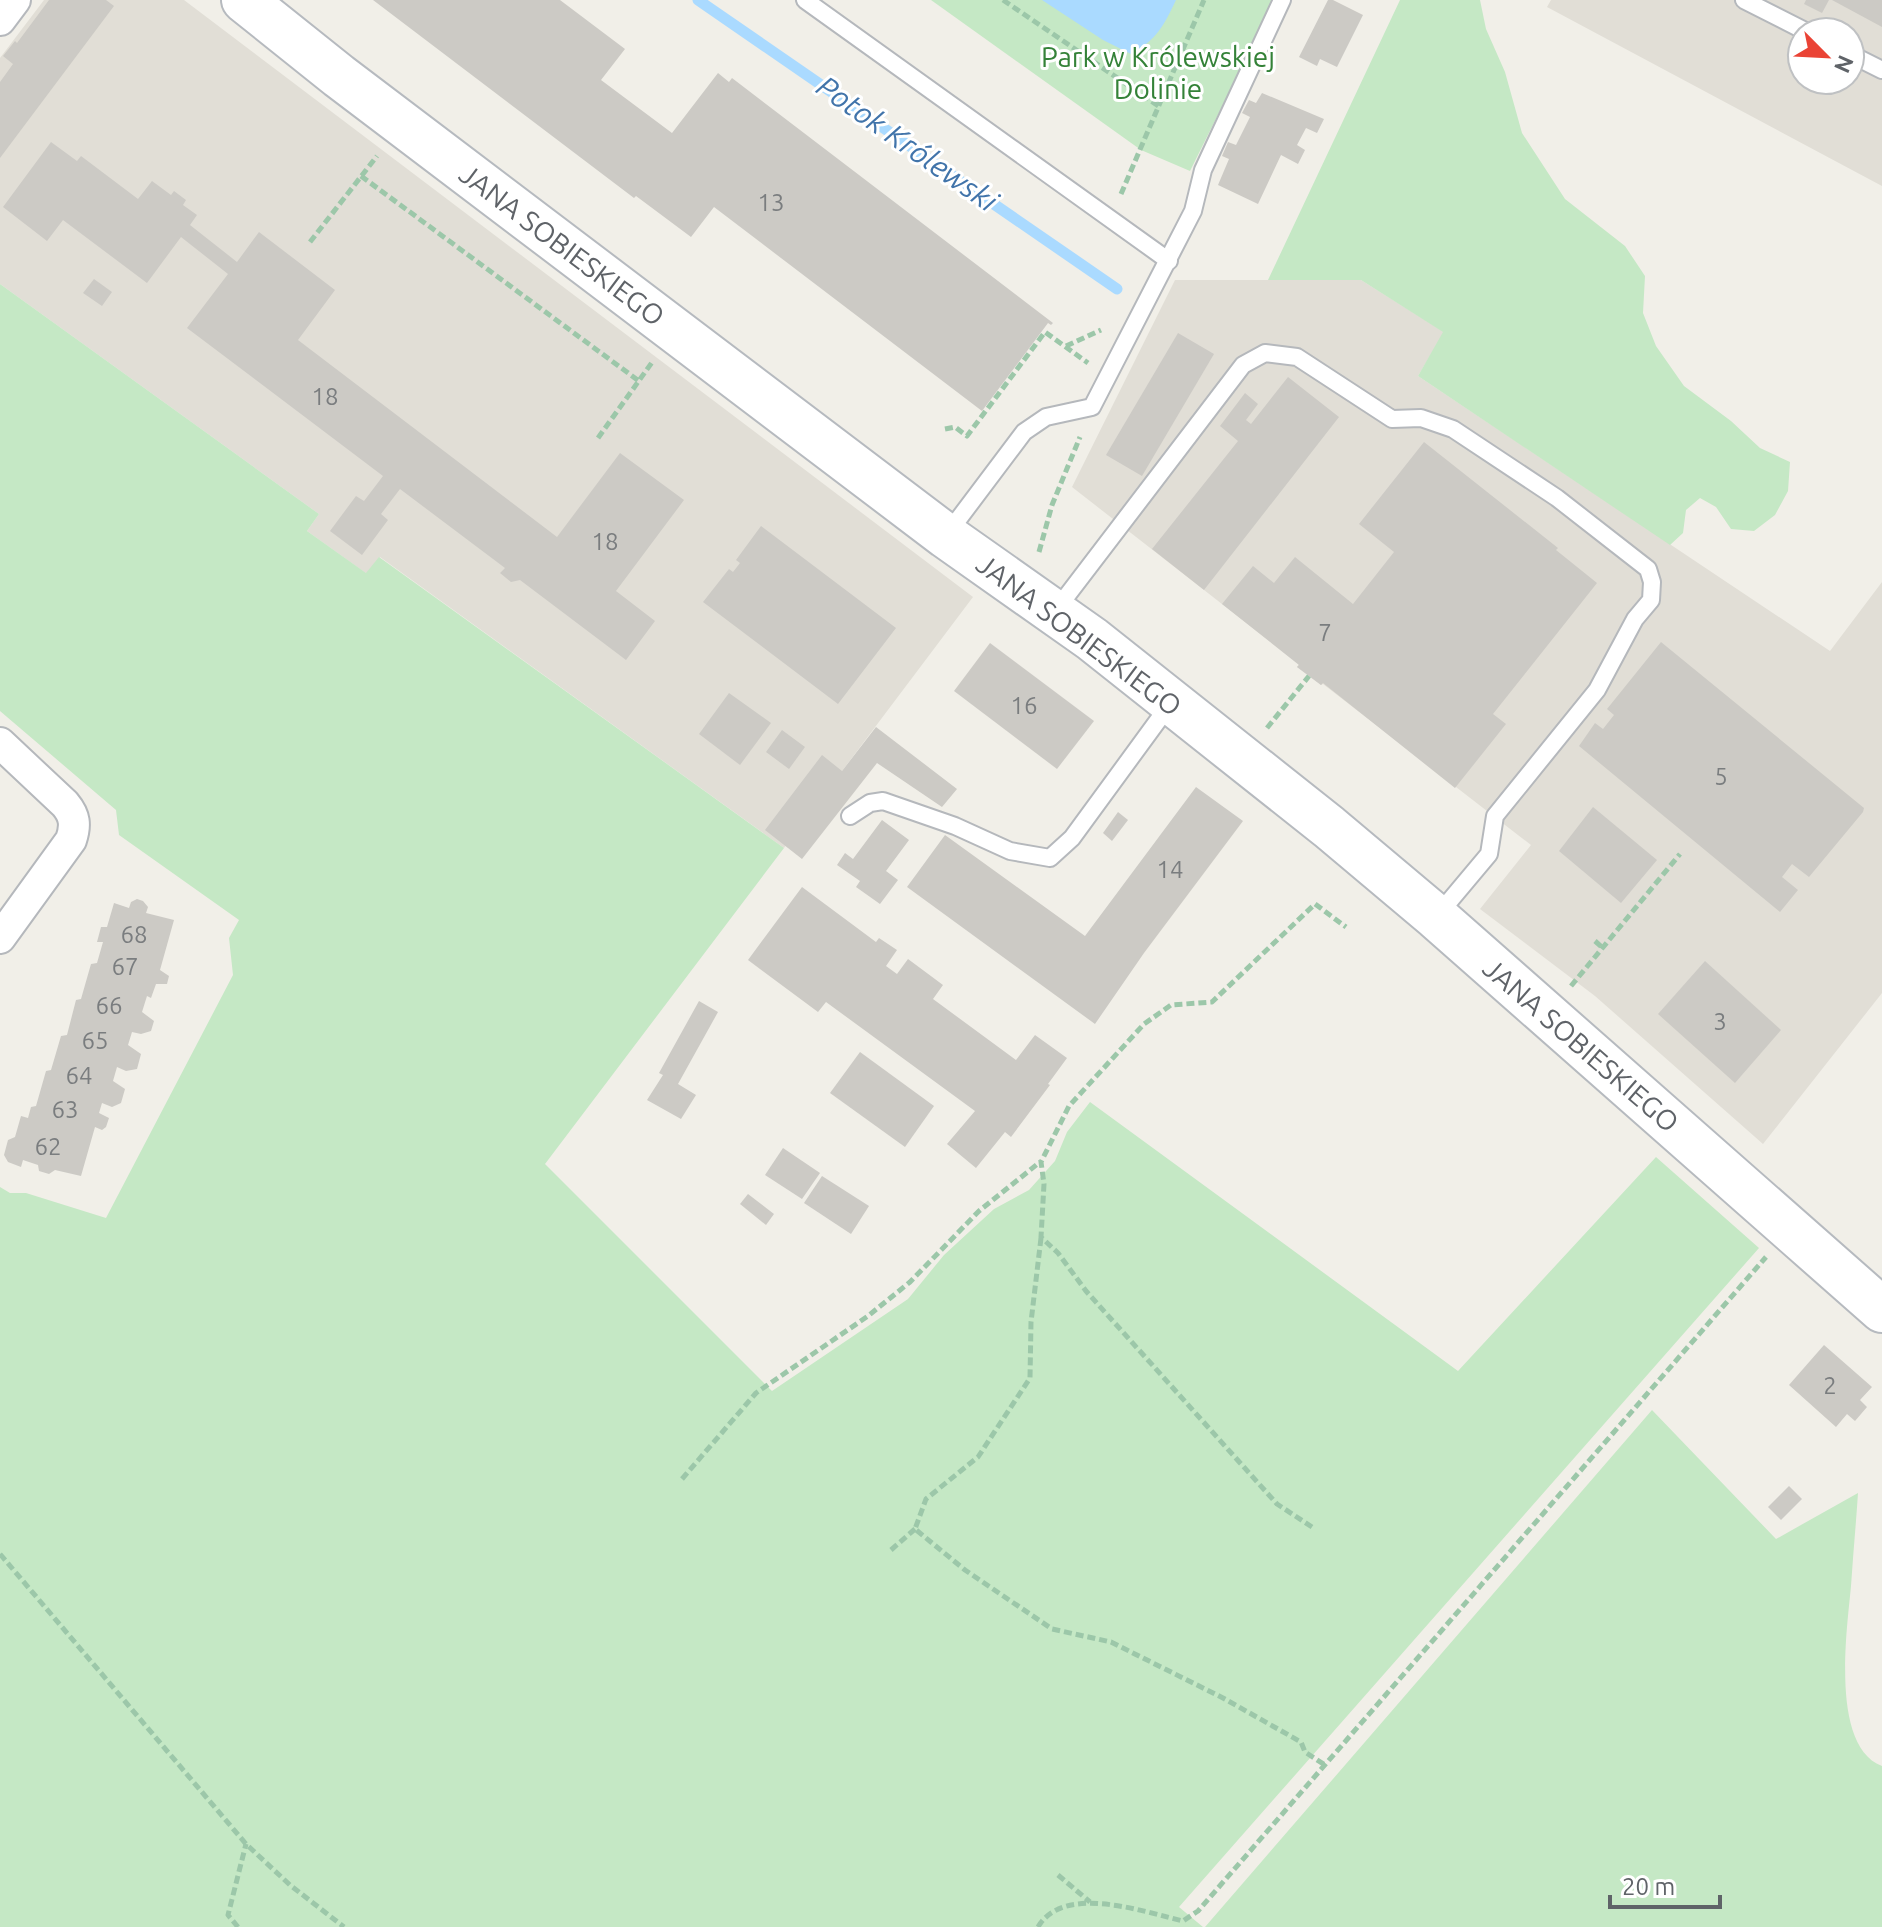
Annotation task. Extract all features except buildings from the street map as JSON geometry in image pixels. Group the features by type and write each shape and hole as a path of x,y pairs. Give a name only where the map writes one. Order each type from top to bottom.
{"main road":[{"name":"JANA SOBIESKIEGO","path":"244,0 339,76 946,536 1055,612 1350,844 1882,1310"}],"street":[{"path":"0,20 15,0"},
{"path":"0,743 65,804 73,814 75,827 71,840 0,938"}],"lane":[{"path":"805,0 1169,261"},
{"path":"946,536 1024,432 1046,417 1092,407 1193,211 1203,170 1282,0"},
{"path":"1744,0 1786,21"},
{"path":"1055,612 1243,365 1265,353 1297,357 1392,419 1421,418 1453,429 1557,498 1648,569 1652,582 1651,600 1635,619 1597,690 1495,816 1489,854 1436,917"},
{"path":"850,816 870,803 883,801 955,826 1010,851 1050,858 1072,838 1171,703"}],"path":[{"path":"1003,0 1160,107"},
{"path":"1110,219 1204,0"},
{"path":"310,242 382,149"},
{"path":"361,176 639,381"},
{"path":"945,429 955,427 967,436 1045,332 1094,368"},
{"path":"598,438 656,357"},
{"path":"1036,560 1052,505 1092,407"},
{"path":"1258,739 1309,676"},
{"path":"1578,978 1680,854"},
{"path":"682,1479 756,1393 868,1316 910,1282 979,1211 1041,1162 1069,1106 1144,1024 1171,1005 1212,1002 1315,904 1346,927"},
{"path":"1595,941 1603,948"},
{"path":"891,1550 915,1529 926,1499 978,1457 1030,1378 1031,1322 1044,1184 1041,1162"},
{"path":"1038,1927 1069,1904 1105,1903 1183,1921 1198,1911 1792,1230"},
{"path":"1041,1237 1277,1504 1312,1527"},
{"path":"915,1529 965,1570 1052,1629 1111,1642 1223,1698 1301,1742 1305,1752 1325,1765"},
{"path":"0,1554 246,1844 290,1885 344,1927"},
{"path":"238,1927 228,1915 246,1844"},
{"path":"1058,1875 1091,1903"}],"shaded area":[{"path":"44,0 184,0 973,597 784,848 380,557 367,574 307,531 319,514 0,284 0,58"},
{"path":"1551,0 1882,0 1882,186 1547,7"},
{"path":"1175,280 1361,280 1444,332 1418,376 1830,651 1882,582 1882,993 1763,1144 1595,996 1480,909 1531,845 1297,667 1299,664 1072,487"}],"green space":[{"name":"Park w Królewskiej Dolinie","path":"931,0 1275,0 1190,171 1141,150"},
{"path":"1400,0 1480,0 1486,29 1505,72 1522,133 1565,199 1625,246 1645,276 1643,313 1656,346 1684,386 1731,421 1760,448 1790,462 1788,491 1775,515 1754,531 1731,529 1716,507 1700,498 1686,510 1683,533 1670,545 1418,376 1443,332 1361,280 1268,280"},
{"path":"0,284 319,514 307,531 366,573 379,557 784,848 545,1164 772,1391 908,1299 944,1255 994,1209 1029,1190 1055,1161 1067,1132 1090,1102 1458,1371 1656,1157 1759,1248 1179,1907 1203,1927 0,1927 0,1187 10,1193 26,1193 106,1218 233,975 229,938 239,920 119,835 116,810 0,711"},
{"path":"1652,1410 1776,1539 1858,1493 1845,1657 1846,1685 1848,1712 1855,1736 1866,1754 1882,1766 1882,1927 1205,1927"}],"water":[{"path":"1042,0 1176,0 1158,32 1131,54 1103,40"}],"waterway":[{"name":"Potok Królewski","path":"698,0 1117,289"}]}
